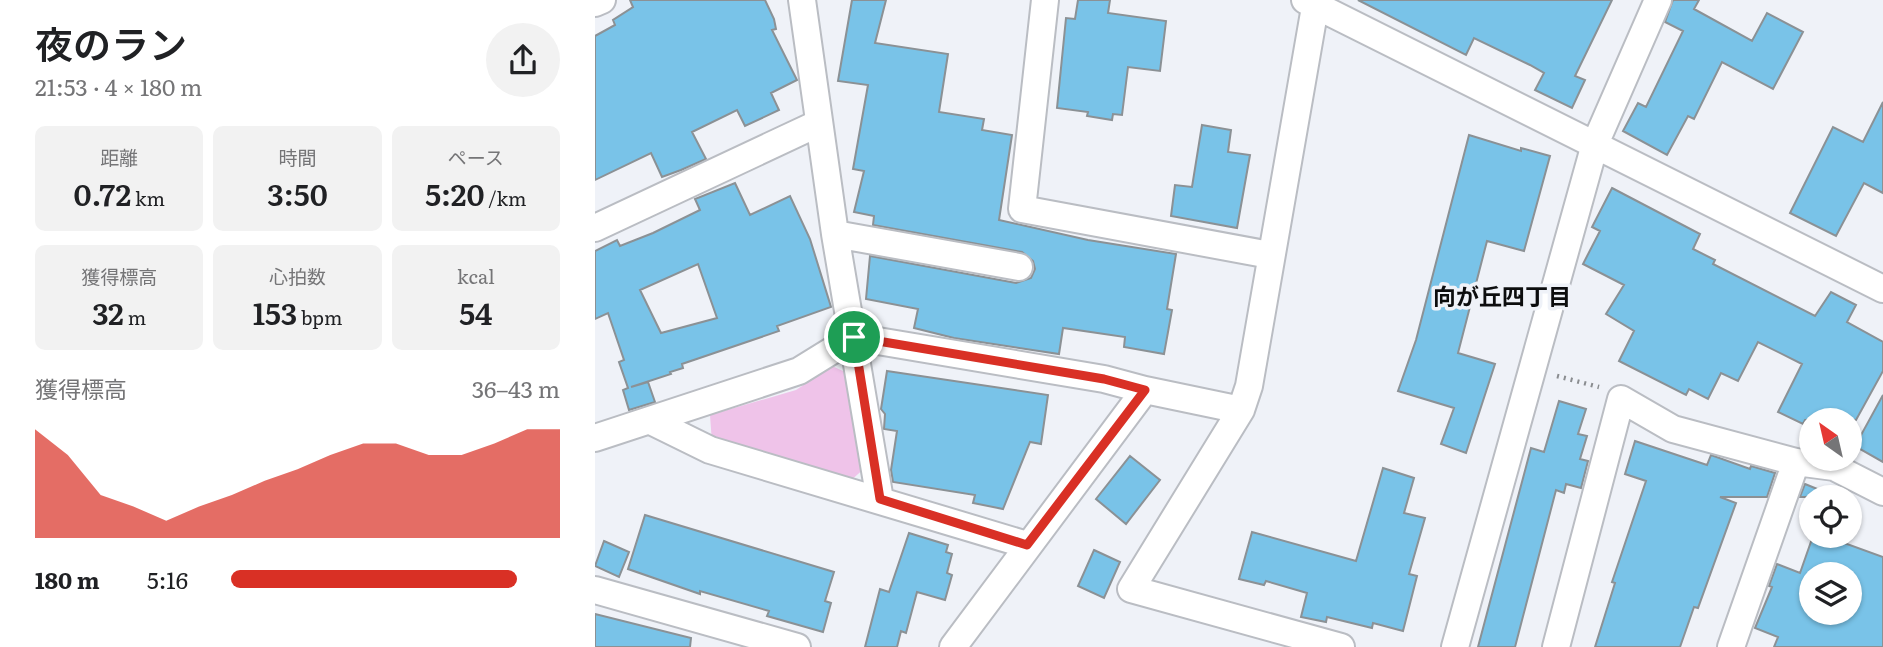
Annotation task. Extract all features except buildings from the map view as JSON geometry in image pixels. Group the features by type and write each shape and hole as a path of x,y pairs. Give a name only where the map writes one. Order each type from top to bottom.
{"street":[{"path":"595,3 602,0"},
{"path":"802,0 835,234 880,499"},
{"path":"1045,0 1022,209 1270,255"},
{"path":"1455,647 1595,144 1658,0"},
{"path":"1341,647 1131,589 1241,410 1249,386 1310,4 1883,289"},
{"path":"595,229 819,123"},
{"path":"835,234 1019,267"},
{"path":"595,438 799,371 854,337 1104,379 1241,410"},
{"path":"953,647 1145,390"},
{"path":"1556,647 1621,399 1673,429 1796,462 1834,467 1883,492"},
{"path":"651,421 710,450 1027,545"},
{"path":"1731,647 1796,462"},
{"path":"595,590 797,647"}],"path":[{"path":"1551,374 1603,388"}],"shaded area":[{"path":"832,366 854,376 867,466 848,483 712,443 710,415 796,390"}],"district":[{"name":"向が丘四丁目","path":"1502,295"}],"route":[{"path":"854,337 1104,379 1145,390 1027,545 880,499 854,337"}]}
